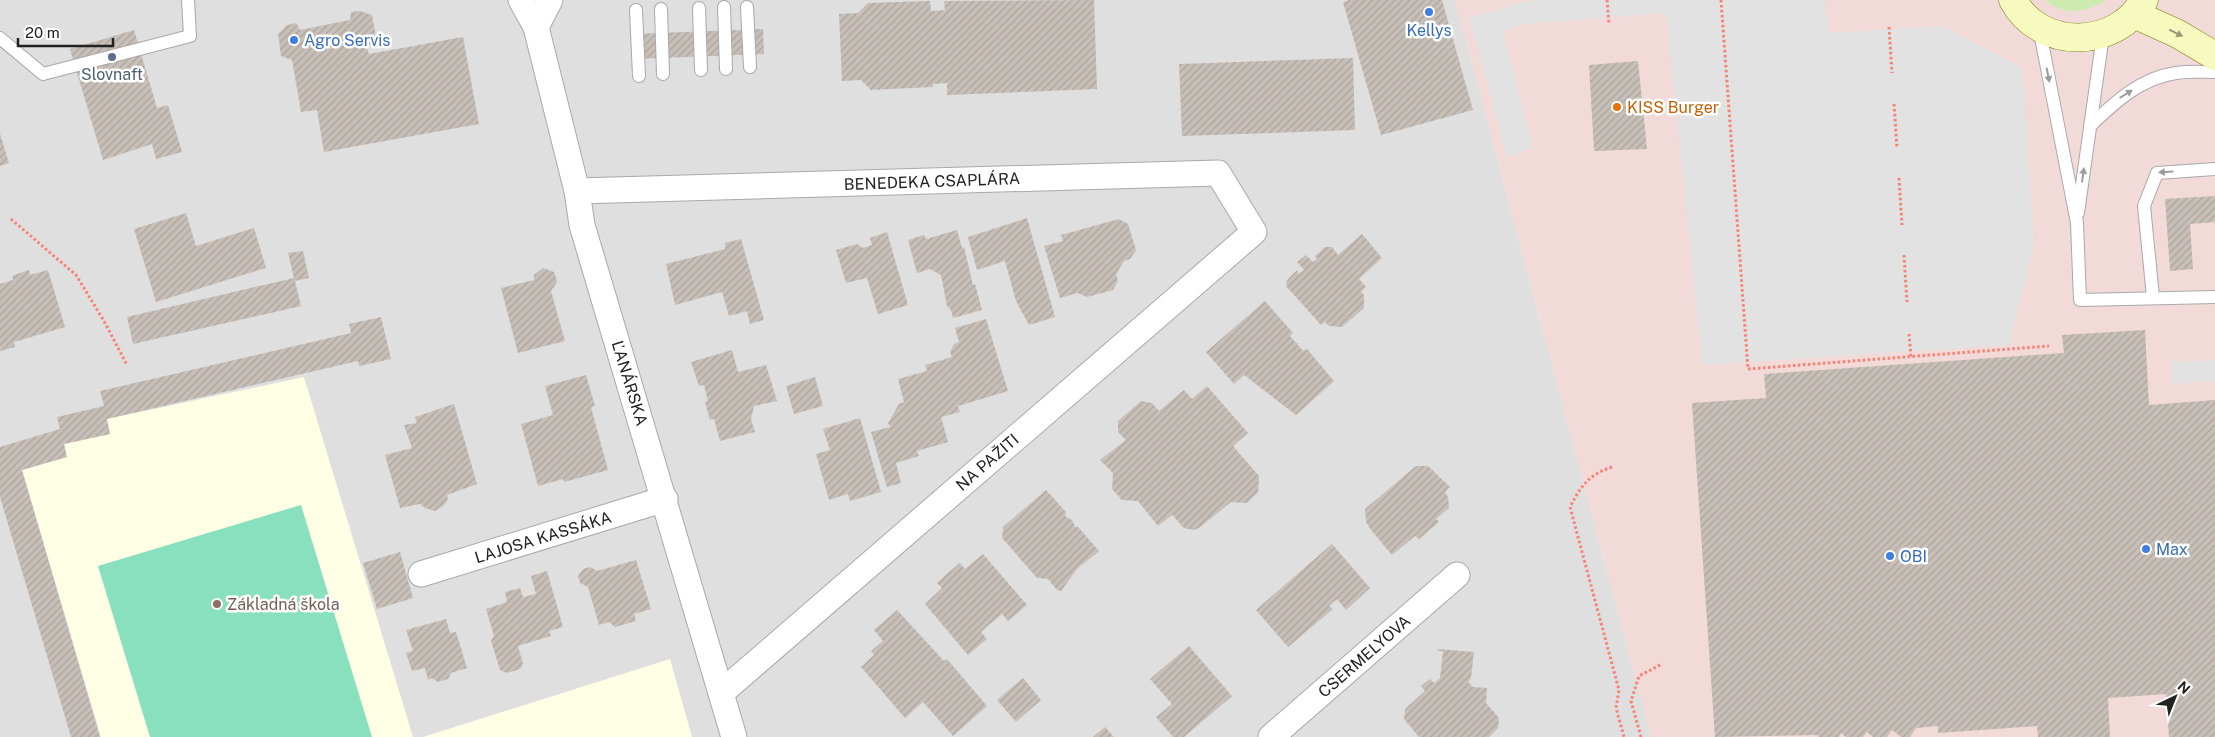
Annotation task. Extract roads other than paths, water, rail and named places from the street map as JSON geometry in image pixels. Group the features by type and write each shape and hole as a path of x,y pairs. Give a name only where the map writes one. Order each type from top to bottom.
{"main road":[{"path":"2014,0 2026,17 2039,27 2054,34 2080,39 2103,35 2122,25 2139,7 2178,34 2215,56"}],"street":[{"name":"ĽANÁRSKA","path":"521,0 536,27 578,191 582,225 665,499 734,737"},
{"path":"536,27 550,0"},
{"name":"BENEDEKA CSAPLÁRA","path":"578,191 1218,173 1254,232"},
{"name":"NA PAŽITI","path":"721,693 1254,232"},
{"name":"LAJOSA KASSÁKA","path":"421,574 665,499"},
{"name":"CSERMELYOVA","path":"1271,737 1457,575"}],"lane":[{"path":"0,38 43,74 190,36 188,0"},
{"path":"724,7 726,69"},
{"path":"747,7 750,67"},
{"path":"699,8 702,70"},
{"path":"660,9 663,74"},
{"path":"636,10 639,76"},
{"path":"2039,27 2077,223 2080,300 2215,297"},
{"path":"2077,223 2103,35"},
{"path":"2090,126 2120,97 2141,84 2174,73 2215,72"},
{"path":"2153,297 2144,206 2157,173 2215,169"}],"place":[{"name":"Kellys","path":"1429,12"},
{"name":"Agro Servis","path":"294,40"},
{"name":"Slovnaft","path":"112,57"},
{"name":"KISS Burger","path":"1617,107"},
{"name":"Max","path":"2146,549"},
{"name":"OBI","path":"1890,556"},
{"name":"Základná škola","path":"217,604"}]}
